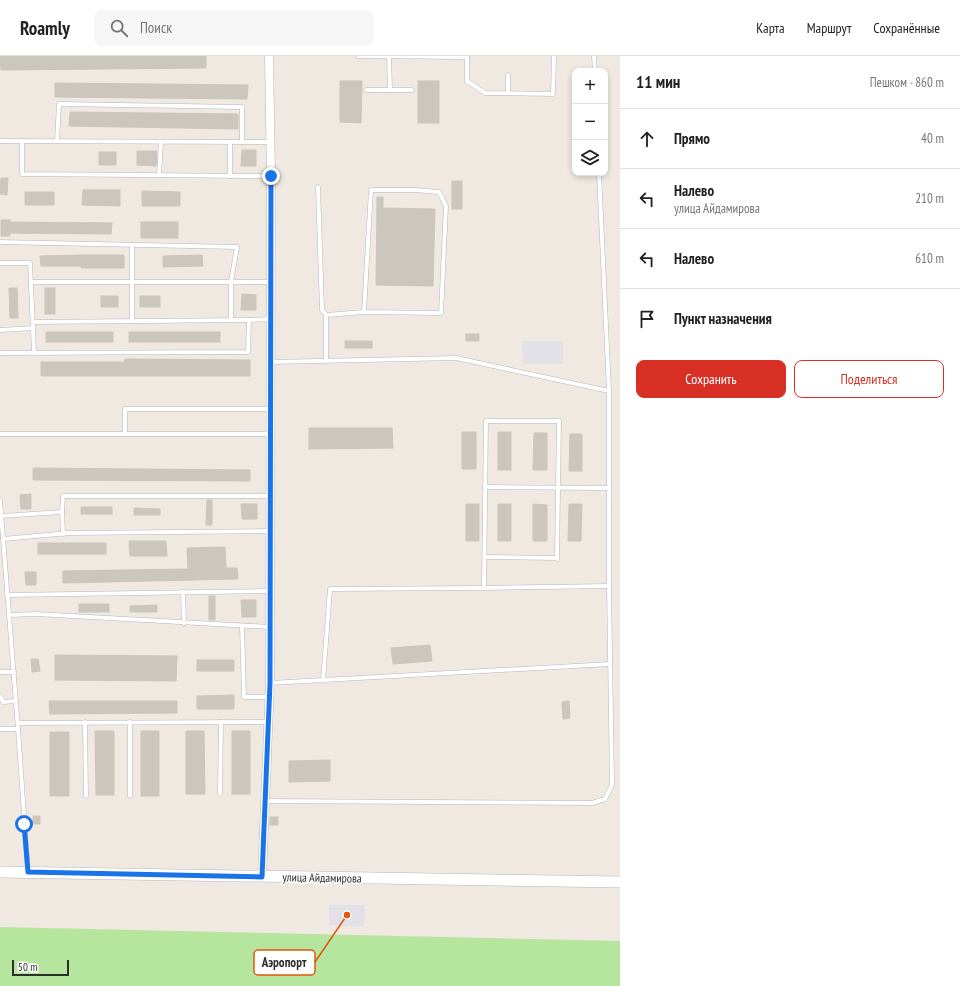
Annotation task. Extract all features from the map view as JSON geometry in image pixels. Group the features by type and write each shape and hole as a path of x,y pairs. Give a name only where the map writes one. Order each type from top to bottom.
{"main road":[{"name":"улица Айдамирова","path":"0,872 620,882"}],"street":[{"path":"262,877 270,697 271,591 271,176 269,56"}],"lane":[{"path":"358,56 467,57 467,81 485,93 553,94 554,56"},
{"path":"389,56 390,90"},
{"path":"594,56 595,68"},
{"path":"508,75 508,93"},
{"path":"366,90 412,90"},
{"path":"57,141 59,104 242,107 242,142"},
{"path":"0,141 270,142"},
{"path":"22,141 22,174 271,176"},
{"path":"159,175 161,142"},
{"path":"230,142 230,176"},
{"path":"265,801 592,803 605,799 612,785 609,586 609,391 599,176"},
{"path":"318,187 322,310 326,315 326,361"},
{"path":"326,315 364,312 441,313 446,206 439,192 415,190 371,190 364,312"},
{"path":"0,242 237,247 231,282 231,320"},
{"path":"132,245 132,321"},
{"path":"0,263 30,263 34,352"},
{"path":"31,282 271,282"},
{"path":"33,322 271,319"},
{"path":"0,352 248,352 249,320"},
{"path":"0,330 34,328"},
{"path":"271,362 456,358 609,391"},
{"path":"125,434 125,409 271,409"},
{"path":"484,588 486,421 559,421 556,558 485,557"},
{"path":"0,434 271,434"},
{"path":"485,487 609,488"},
{"path":"63,534 63,496 271,496"},
{"path":"0,500 18,723 28,872"},
{"path":"1,516 62,512"},
{"path":"3,539 63,534 271,531"},
{"path":"323,681 330,589 609,586"},
{"path":"8,595 271,591"},
{"path":"183,592 184,622"},
{"path":"9,614 36,614 270,627"},
{"path":"242,626 244,697 270,697"},
{"path":"270,683 610,664"},
{"path":"0,672 14,672"},
{"path":"0,696 3,702 16,702"},
{"path":"85,722 86,796"},
{"path":"130,722 130,796"},
{"path":"220,794 221,722"},
{"path":"18,723 268,722"},
{"path":"0,729 18,728"}],"shaded area":[{"path":"522,341 563,341 563,364 523,364"},
{"path":"329,905 365,905 364,927 329,925"}],"green space":[{"path":"0,927 620,941 620,986 0,986"}],"building":[{"path":"0,56 206,56 206,68 1,70"},
{"path":"340,81 362,81 361,123 340,122"},
{"path":"418,81 439,81 439,123 418,123"},
{"path":"55,83 248,85 247,99 55,97"},
{"path":"70,112 238,114 238,129 69,126"},
{"path":"242,150 256,150 256,166 241,166"},
{"path":"137,151 157,151 156,166 137,165"},
{"path":"99,152 116,152 116,165 99,165"},
{"path":"1,178 8,178 7,195 0,194"},
{"path":"452,181 462,181 462,209 452,209"},
{"path":"83,190 120,190 120,206 82,205"},
{"path":"142,191 180,192 180,206 142,206"},
{"path":"25,192 54,192 54,205 25,205"},
{"path":"377,197 383,197 383,208 435,209 433,286 376,285"},
{"path":"1,220 10,220 10,222 112,223 111,234 10,233 10,236 1,236"},
{"path":"141,222 178,222 178,238 141,238"},
{"path":"124,255 124,268 41,266 40,256"},
{"path":"202,255 203,266 163,267 163,256"},
{"path":"9,288 17,288 18,318 10,318"},
{"path":"45,288 55,288 55,314 45,314"},
{"path":"242,294 256,295 256,310 241,310"},
{"path":"101,296 118,296 118,307 101,307"},
{"path":"140,296 160,296 160,307 140,307"},
{"path":"46,332 113,332 113,342 46,342"},
{"path":"129,332 220,332 220,342 129,342"},
{"path":"466,334 479,334 479,341 466,341"},
{"path":"345,341 372,341 372,348 345,348"},
{"path":"125,359 250,360 250,376 41,376 41,362 124,362"},
{"path":"309,428 392,428 393,448 309,449"},
{"path":"462,432 476,432 476,469 462,469"},
{"path":"498,432 511,432 511,470 498,470"},
{"path":"534,433 547,433 547,470 533,470"},
{"path":"570,434 582,434 582,471 569,471"},
{"path":"33,468 250,470 250,481 33,480"},
{"path":"31,494 31,509 21,509 20,495"},
{"path":"207,500 212,500 212,525 206,525"},
{"path":"241,504 257,504 257,519 242,519"},
{"path":"466,504 479,504 479,541 466,541"},
{"path":"498,504 511,504 511,541 498,541"},
{"path":"533,504 547,505 547,541 533,541"},
{"path":"569,504 582,504 581,541 568,541"},
{"path":"81,507 112,507 112,514 81,514"},
{"path":"134,508 160,509 160,515 134,515"},
{"path":"129,541 166,541 167,556 130,556"},
{"path":"38,543 106,543 106,554 38,554"},
{"path":"225,547 226,568 237,568 238,579 63,583 63,571 188,569 187,548"},
{"path":"25,572 36,572 36,585 26,585"},
{"path":"209,596 215,596 215,620 209,620"},
{"path":"241,600 256,600 256,617 242,617"},
{"path":"79,604 109,604 109,612 79,612"},
{"path":"157,605 157,612 130,612 130,606"},
{"path":"430,645 432,661 393,664 391,648"},
{"path":"55,655 177,656 176,681 55,680"},
{"path":"31,659 38,659 40,671 32,672"},
{"path":"197,660 234,660 234,671 197,671"},
{"path":"234,695 234,709 197,709 197,696"},
{"path":"49,701 177,701 177,713 50,714"},
{"path":"569,701 570,718 563,719 562,702"},
{"path":"95,731 114,731 114,795 96,795"},
{"path":"141,731 159,731 159,796 141,796"},
{"path":"186,731 204,731 205,794 186,794"},
{"path":"232,731 250,731 250,794 232,794"},
{"path":"50,732 69,732 69,796 50,796"},
{"path":"330,760 330,781 289,782 289,761"},
{"path":"33,816 40,816 40,824 33,824"},
{"path":"270,817 278,817 278,825 270,825"}],"place":[{"name":"Аэропорт","path":"347,915"}],"route":[{"path":"24,824 28,872 262,877 270,683 271,176"}]}
